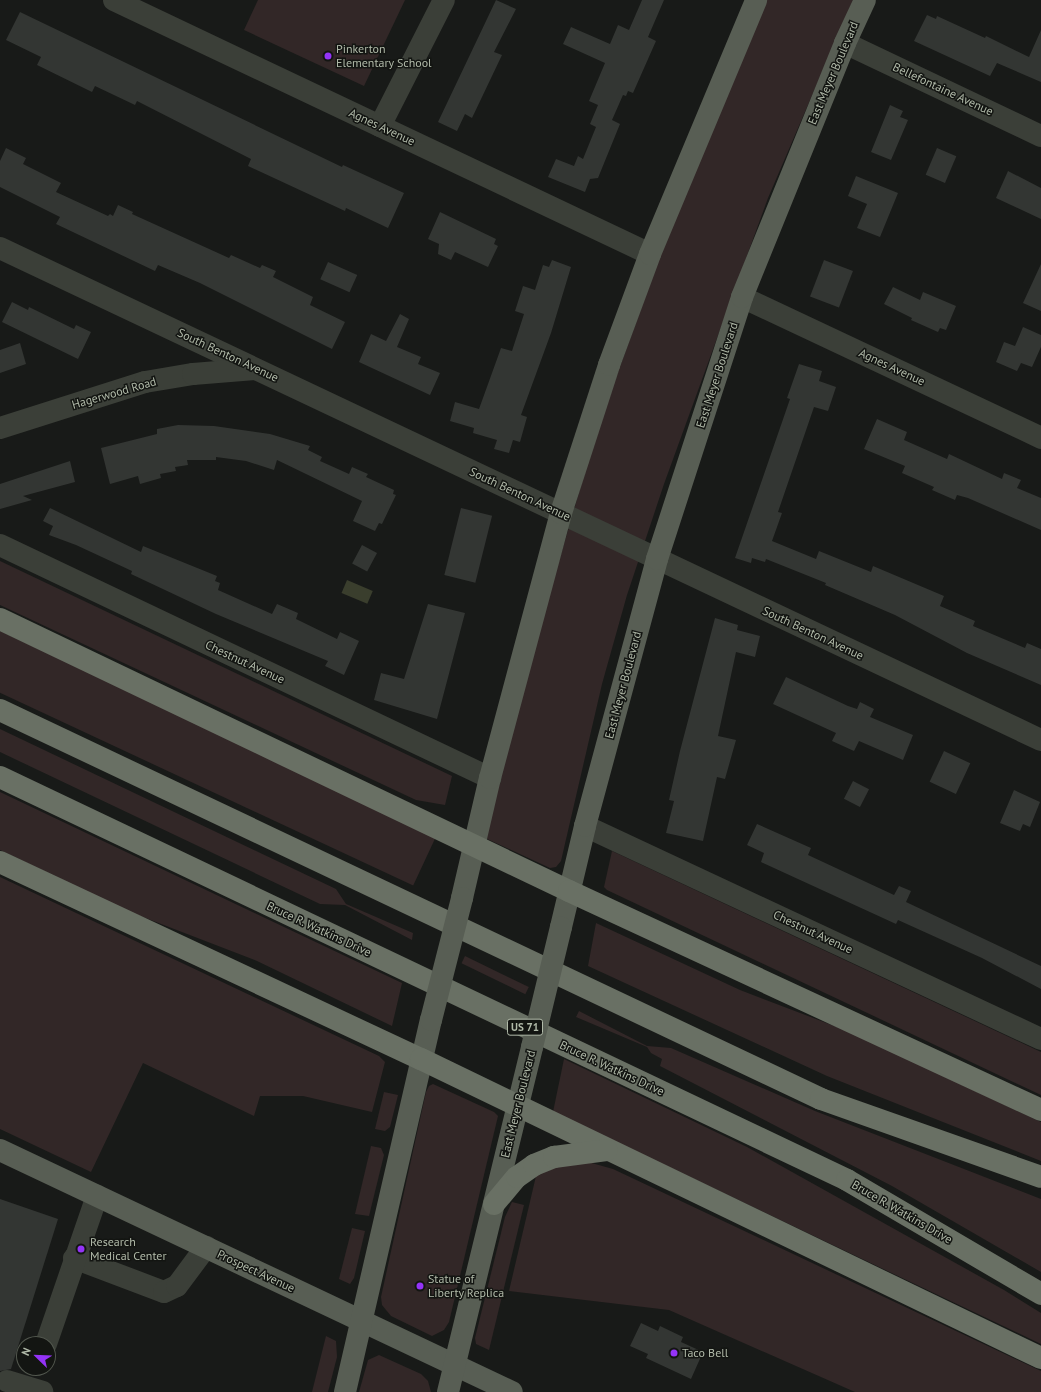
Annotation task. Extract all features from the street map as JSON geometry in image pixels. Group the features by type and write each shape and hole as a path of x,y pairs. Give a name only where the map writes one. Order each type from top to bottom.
{"highway":[{"path":"0,619 569,891 1041,1110"},
{"path":"0,710 821,1099 1041,1177"},
{"name":"Bruce R. Watkins Drive","path":"0,777 847,1180 1041,1294"},
{"path":"0,862 421,1059 1041,1358"},
{"path":"494,1204 517,1177 534,1165 554,1157 607,1150"}],"main road":[{"path":"345,1392 363,1321 421,1059 475,846 490,778 561,513 609,365 650,254 756,0"},
{"name":"East Meyer Boulevard","path":"448,1392 585,826 657,559 742,297 845,43 865,0"},
{"name":"Prospect Avenue","path":"1,1155 97,1196 512,1392"}],"street":[{"name":"Agnes Avenue","path":"114,0 650,254"},
{"path":"380,126 444,0"},
{"name":"Bellefontaine Avenue","path":"845,43 1041,136"},
{"name":"South Benton Avenue","path":"0,248 1041,740"},
{"name":"Agnes Avenue","path":"742,297 1041,438"},
{"name":"Hagerwood Road","path":"0,428 145,382 193,374 256,369"},
{"name":"Chestnut Avenue","path":"0,545 490,778"},
{"name":"Chestnut Avenue","path":"585,826 1041,1039"},
{"path":"49,1336 74,1258 97,1196"},
{"path":"74,1258 164,1292 177,1286 206,1247"},
{"path":"7,1381 42,1392"}],"shaded area":[{"path":"258,0 405,0 364,86 244,30"},
{"path":"766,0 853,0 768,198 664,484 627,595 602,684 561,861 556,867 550,868 485,838 530,661 598,427 666,240"},
{"path":"0,561 452,776 445,805 416,800 0,605"},
{"path":"347,580 373,591 367,604 342,593"},
{"path":"0,631 437,835 413,885 0,693"},
{"path":"0,729 336,889 346,904 413,933 412,940 345,905 320,904 0,752"},
{"path":"0,792 402,983 392,1026 257,961 130,912 0,850"},
{"path":"612,851 1041,1052 1041,1095 607,890 604,887"},
{"path":"0,877 379,1056 385,1062 372,1112 303,1096 260,1096 254,1116 143,1063 91,1172 0,1129"},
{"path":"596,923 740,990 850,1032 1041,1122 1041,1161 827,1076 588,966"},
{"path":"465,956 529,987 525,994 461,963"},
{"path":"579,1011 647,1046 671,1048 815,1111 1041,1199 1041,1272 892,1186 660,1066 662,1059 651,1053 647,1047 576,1017"},
{"path":"564,1059 747,1147 1004,1290 1041,1313 1041,1344 553,1112"},
{"path":"433,1084 494,1112 498,1116 449,1322 444,1330 432,1336 391,1316 382,1305 381,1297 426,1092 429,1086"},
{"path":"384,1092 398,1095 390,1127 385,1131 375,1129"},
{"path":"371,1146 381,1148 384,1155 369,1216 355,1214"},
{"path":"588,1162 613,1169 1041,1371 1041,1392 855,1392 669,1310 509,1291 536,1176 544,1169"},
{"path":"512,1202 524,1205 489,1350 476,1344 475,1338 505,1217"},
{"path":"352,1228 365,1231 354,1278 350,1284 339,1279"},
{"path":"326,1336 336,1341 337,1357 328,1392 312,1392"},
{"path":"379,1355 421,1374 428,1381 431,1392 359,1392 368,1360"}],"building":[{"path":"496,0 516,9 494,52 502,55 472,118 465,114 457,131 438,122"},
{"path":"642,0 664,0 648,37 656,41 633,93 628,91 626,96 623,95 612,120 620,124 598,178 590,179 585,192 548,177 556,159 574,166 578,156 583,159 596,127 590,124 598,105 589,101 605,63 563,44 571,27 610,44 618,25 629,30"},
{"path":"20,12 342,167 343,165 404,193 388,228 346,208 345,211 248,166 251,159 137,101 135,105 95,86 92,92 37,65 41,57 6,40"},
{"path":"927,15 936,19 937,16 985,38 986,36 1029,57 1041,30 1041,82 997,63 990,76 914,41"},
{"path":"890,105 903,111 900,117 908,120 891,160 871,152"},
{"path":"6,148 26,158 23,164 61,183 56,192 108,216 110,214 113,216 118,205 133,212 132,214 229,258 231,255 260,268 262,265 276,271 273,277 313,297 310,305 345,322 332,349 200,283 158,265 155,271 56,224 60,217 0,187 0,161"},
{"path":"937,148 956,156 945,183 926,175"},
{"path":"1008,171 1041,188 1041,219 996,198"},
{"path":"856,176 898,193 880,237 857,228 867,204 848,196"},
{"path":"440,212 496,239 494,244 498,246 488,267 455,252 451,260 438,254 439,244 428,239"},
{"path":"552,260 571,267 551,333 521,415 527,417 520,442 513,440 509,453 494,449 497,440 473,433 474,428 450,421 455,402 479,409 501,348 512,351 524,314 515,311 523,286 535,290 543,265 549,267"},
{"path":"824,260 853,271 839,308 810,296"},
{"path":"328,262 357,275 350,292 320,279"},
{"path":"1041,264 1041,311 1023,303"},
{"path":"893,287 920,300 923,292 956,306 946,330 940,328 938,332 911,320 912,318 884,304"},
{"path":"12,302 28,310 29,307 74,329 76,325 91,332 78,359 2,322"},
{"path":"400,314 409,319 397,347 421,357 418,364 440,373 430,395 359,362 371,334 386,341"},
{"path":"1023,327 1041,335 1041,347 1032,367 1021,363 1017,371 996,362 1004,342 1015,346"},
{"path":"20,343 26,364 0,373 0,350"},
{"path":"799,364 822,371 819,381 836,387 828,411 814,407 778,512 782,513 772,541 816,559 819,551 871,572 873,566 944,596 940,606 975,621 973,626 1025,648 1027,643 1041,649 1041,685 967,653 895,615 825,585 826,583 766,559 765,562 752,558 751,563 735,558 790,399 787,398"},
{"path":"877,419 907,432 904,440 947,459 949,454 1002,479 1004,473 1021,480 1017,488 1041,498 1041,530 968,498 957,495 955,500 932,490 934,487 902,473 905,466 864,449"},
{"path":"178,425 214,426 270,434 310,446 308,450 322,457 320,461 349,474 352,467 368,474 366,477 394,490 393,494 396,495 382,524 379,523 375,531 353,521 362,501 277,460 274,470 246,461 216,457 216,460 187,460 188,465 175,467 176,471 160,474 161,478 140,484 138,476 110,484 101,448 157,434 157,429"},
{"path":"70,461 75,482 23,496 32,500 0,509 0,484"},
{"path":"50,508 141,552 143,546 217,576 215,581 220,583 218,590 272,614 277,604 298,613 296,619 337,639 340,632 359,641 344,675 325,666 328,661 216,614 131,574 132,571 76,545 49,535 53,526 43,521"},
{"path":"461,508 492,516 475,583 444,575"},
{"path":"362,545 377,553 367,572 352,564"},
{"path":"428,604 465,613 437,719 374,700 381,673 404,679"},
{"path":"715,618 738,625 737,630 760,636 755,657 736,652 718,736 736,740 725,779 717,777 703,841 666,833 674,801 669,800 680,751"},
{"path":"786,677 848,706 857,709 860,702 874,709 870,717 913,735 903,760 859,741 854,751 832,741 836,733 773,704"},
{"path":"944,751 970,763 956,794 930,782"},
{"path":"853,781 869,789 860,807 844,799"},
{"path":"1014,790 1040,802 1030,827 1023,824 1020,831 1000,823"},
{"path":"757,824 811,848 808,855 894,895 899,886 911,891 906,902 1041,966 1041,989 982,958 898,920 896,924 761,862 764,853 747,845"},
{"path":"0,1199 58,1219 21,1336 16,1336 16,1353 11,1369 0,1371"},
{"name":"Taco Bell","path":"641,1323 658,1331 660,1326 683,1337 681,1342 703,1352 691,1379 646,1358 648,1354 630,1346"}],"place":[{"name":"Pinkerton Elementary School","path":"328,56"},
{"name":"Research Medical Center","path":"81,1249"},
{"name":"Statue of Liberty Replica","path":"420,1286"},
{"name":"Taco Bell","path":"674,1353"}]}
